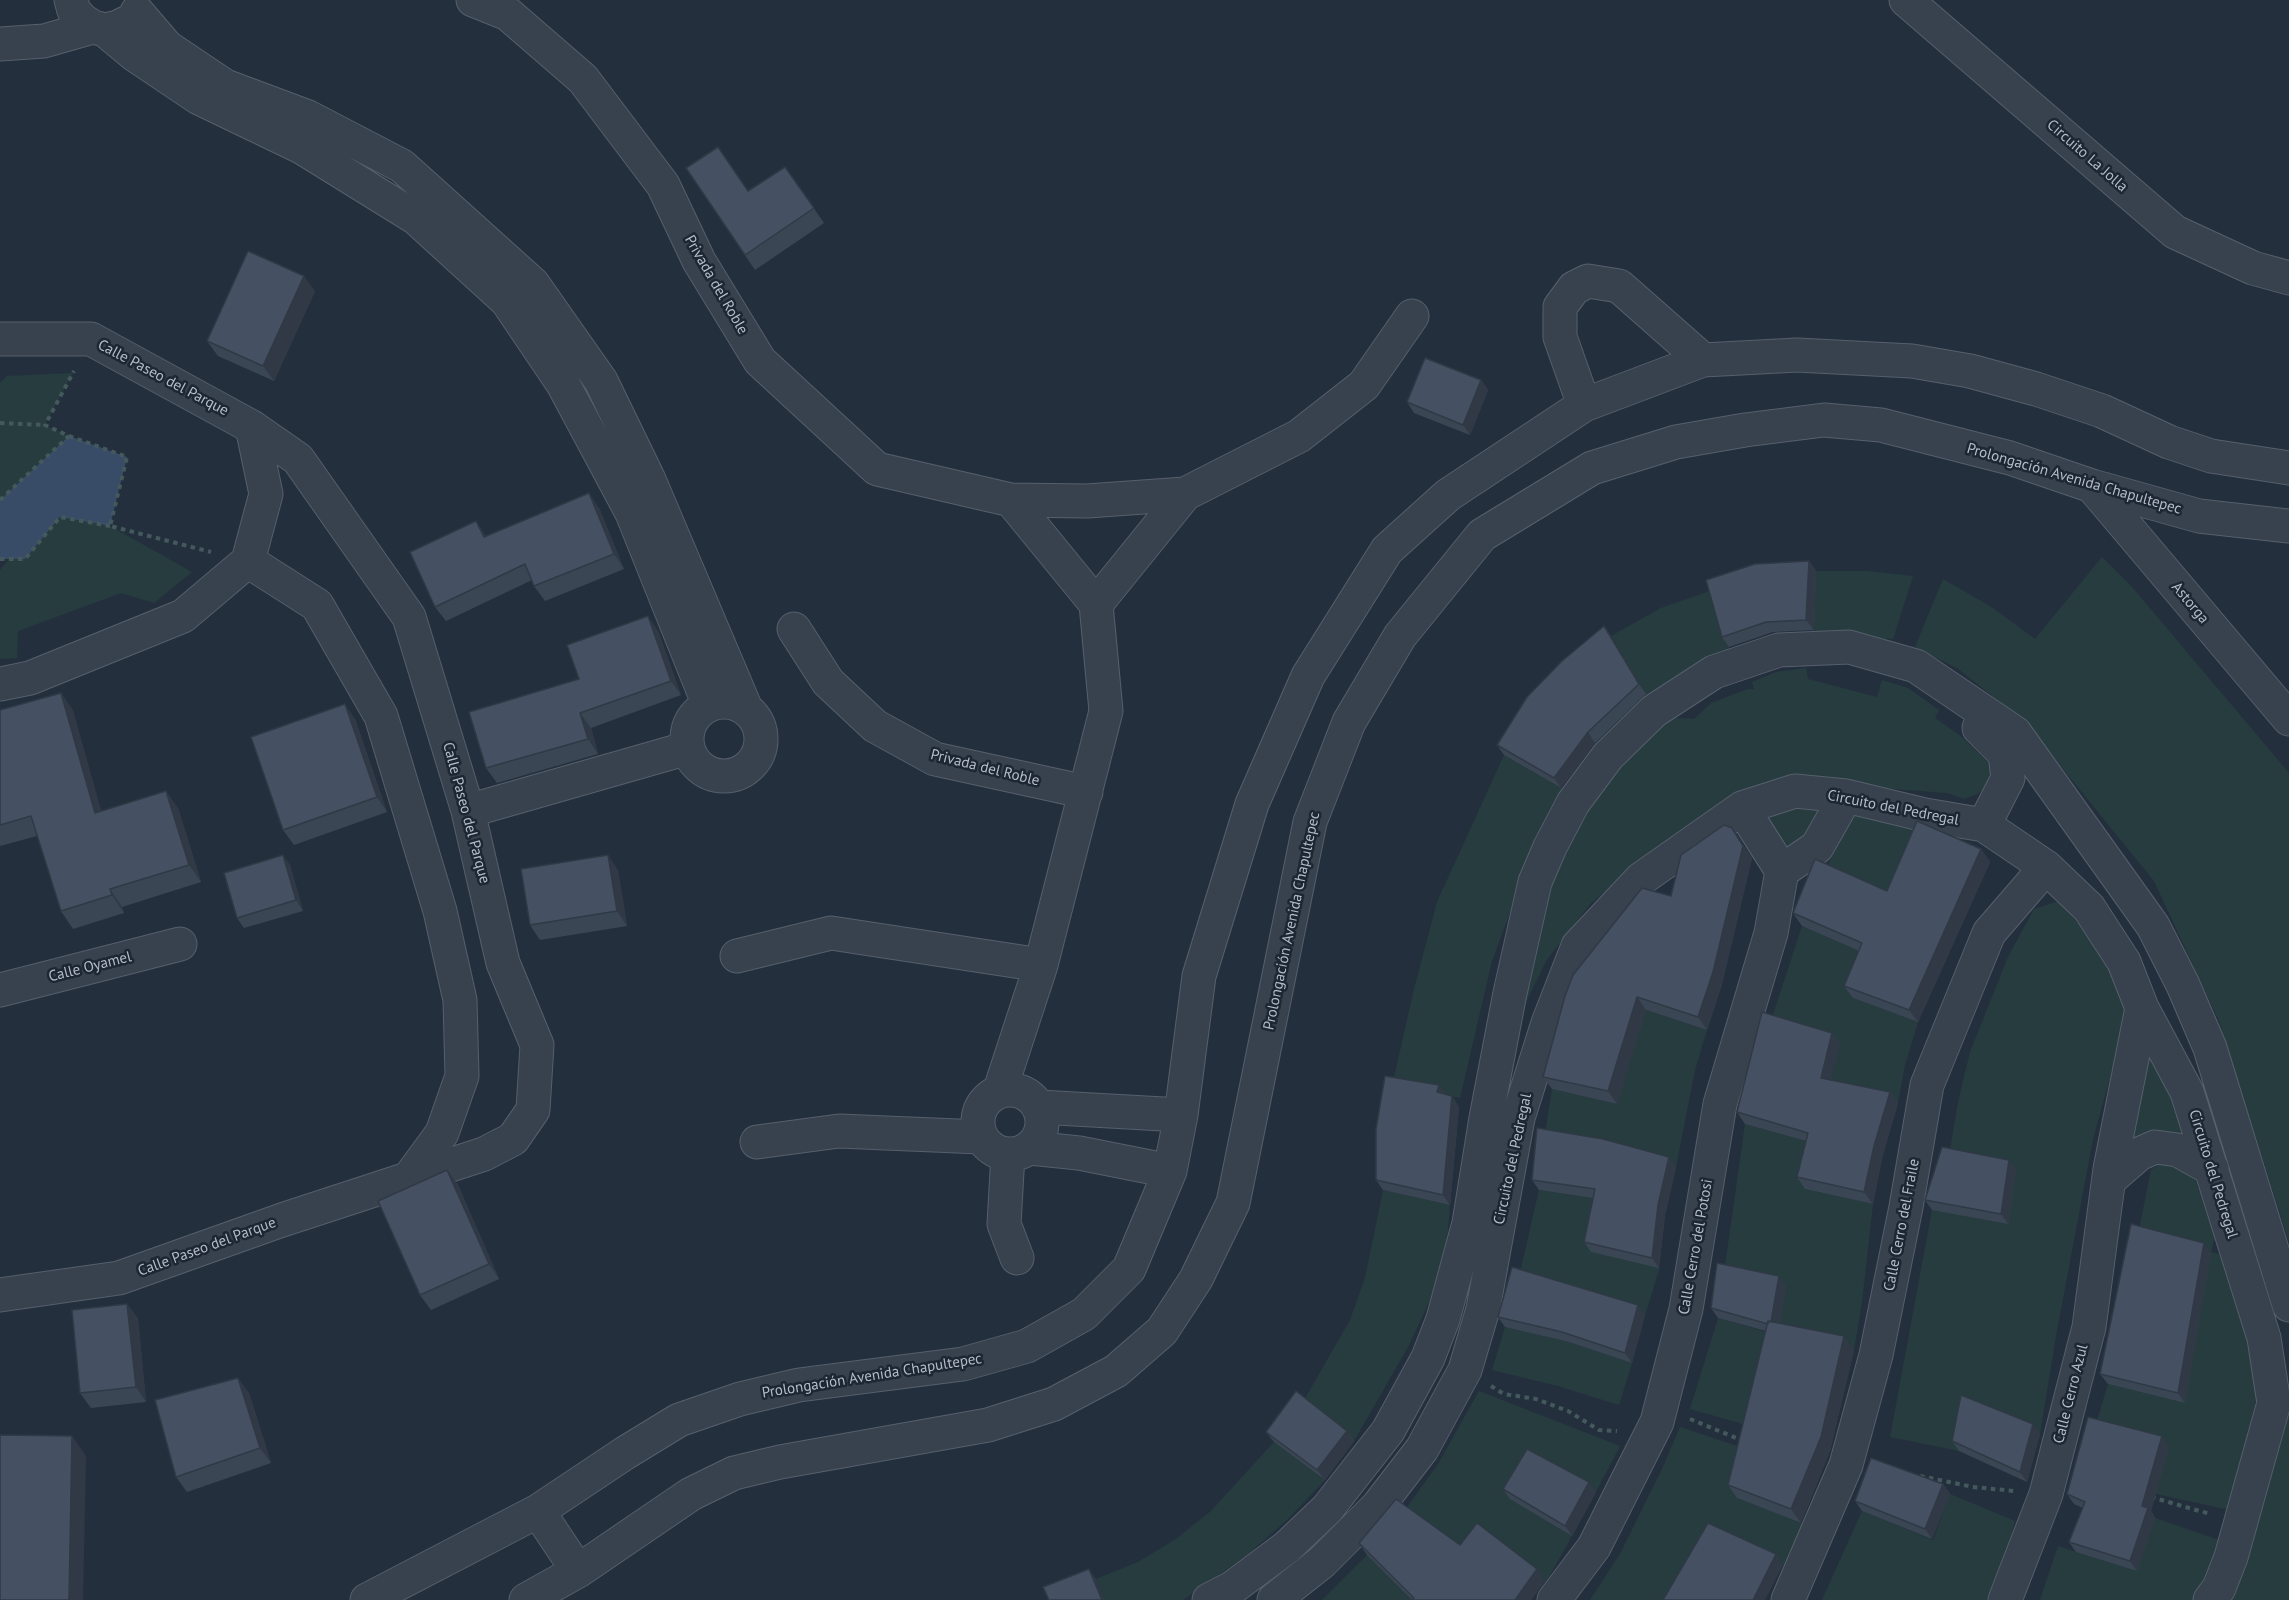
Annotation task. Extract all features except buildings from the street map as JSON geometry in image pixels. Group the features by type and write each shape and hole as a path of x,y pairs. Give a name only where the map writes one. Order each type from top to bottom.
{"street":[{"path":"71,0 74,10 82,20 99,28 199,98 303,148 416,218 507,301 563,384 632,513 709,705"},
{"name":"Privada del Roble","path":"472,0 508,14 583,79 663,185 699,261 760,361 877,469 1011,500 1087,501 1185,494 1299,436 1364,385 1412,315"},
{"name":"Circuito La Jolla","path":"1906,0 2175,232 2253,268 2289,278"},
{"path":"0,44 44,41 99,28 118,27 129,21 139,6 167,47 225,86 308,117 402,166 533,284 601,381 649,480 746,708 755,718 760,729 761,742 758,754 745,768 727,775 714,774 703,769 694,760 688,748 687,735 698,713 709,705 722,702 734,703 746,708"},
{"path":"1584,405 1560,337 1560,307 1574,288 1588,281 1619,286 1703,360"},
{"name":"Calle Paseo del Parque","path":"0,339 91,339 252,426 298,459 409,617 468,811 503,963 537,1045 533,1110 513,1138 484,1154 282,1220 120,1278 0,1295"},
{"name":"Prolongación Avenida Chapultepec","path":"367,1600 538,1511 679,1420 740,1399 799,1385 963,1364 1027,1346 1084,1314 1129,1269 1170,1171 1181,1115 1199,976 1252,804 1308,676 1387,550 1448,495 1584,405 1703,360 1797,355 1912,361 1970,371 2036,389 2102,411 2169,442 2211,456 2289,468"},
{"name":"Prolongación Avenida Chapultepec","path":"526,1600 578,1571 691,1494 734,1473 780,1462 988,1425 1054,1404 1116,1371 1162,1331 1196,1279 1233,1203 1310,822 1349,722 1400,636 1482,536 1592,468 1676,442 1824,420 1881,425 2010,458 2092,486 2199,516 2289,526"},
{"path":"0,684 30,678 183,616 248,561 266,494 252,426"},
{"name":"Astorga","path":"2092,486 2289,719"},
{"name":"Privada del Roble","path":"1096,604 1185,494"},
{"path":"1448,495 1482,536"},
{"path":"1000,1090 1041,965 1106,711 1096,604 1011,500"},
{"path":"248,561 316,605 381,717 440,911 460,1000 462,1076 442,1133 410,1178"},
{"name":"Privada del Roble","path":"794,629 828,682 875,726 935,759 1086,792"},
{"name":"Circuito del Pedregal","path":"1209,1600 1232,1588 1287,1547 1327,1509 1388,1431 1422,1368 1443,1319 1469,1223 1510,993 1535,882 1573,803 1608,756 1654,711 1714,672 1779,651 1849,647 1916,666 2015,733 2153,926 2183,985 2210,1047 2289,1305"},
{"path":"1714,672 1816,666 1872,672 1908,681 1974,723 2005,754 2007,778 1984,825"},
{"path":"468,811 688,748"},
{"name":"Circuito del Pedregal","path":"1274,1600 1322,1562 1378,1506 1422,1449 1465,1370 1483,1308 1518,1118 1548,1023 1578,946 1641,879 1742,808 1795,791 1846,796 1984,825 2046,867 2089,908 2124,962 2142,1008 2187,1092 2264,1338 2274,1403 2230,1557 2219,1588 2210,1600"},
{"path":"1742,808 1782,871 1817,847 1846,796"},
{"name":"Calle Cerro del Fraile","path":"1788,1600 1846,1465 1852,1443 1878,1343 1906,1207 1927,1086 1989,933 2046,867"},
{"name":"Calle Cerro del Potosi","path":"1554,1600 1594,1547 1657,1422 1686,1309 1720,1104 1771,933 1782,871"},
{"path":"737,956 831,933 1041,965"},
{"name":"Calle Oyamel","path":"0,990 180,944"},
{"name":"Calle Cerro Azul","path":"2005,1600 2046,1494 2089,1327 2110,1175 2142,1008"},
{"path":"1017,1258 1004,1224 1019,1151 1038,1139 1042,1129 1042,1118 1039,1107 1023,1091 1000,1090 982,1104 978,1114 981,1137 988,1146 998,1152 1019,1151 1079,1153 1170,1171"},
{"path":"1039,1107 1181,1115"},
{"path":"757,1142 839,1131 981,1137"},
{"path":"2110,1175 2139,1154 2155,1148 2178,1150 2212,1169"},
{"path":"538,1511 578,1571"}],"path":[{"path":"45,425 91,339"},
{"path":"0,423 45,425 127,457 110,526"},
{"path":"0,500 69,436"},
{"path":"0,559 24,559 60,517 110,526 248,561"},
{"path":"1465,1370 1504,1394 1536,1399 1568,1411 1599,1430 1627,1431 1685,1416 1701,1425 1747,1441"},
{"path":"1917,1475 1973,1487 2046,1494"},
{"path":"2148,1496 2240,1522"}],"green space":[{"path":"73,373 45,425 69,436 0,500 0,383 7,376"},
{"path":"60,517 110,526 192,572 154,603 121,593 18,631 17,658 0,659 0,570 9,559 25,559"},
{"path":"2102,557 2132,587 2289,773 2289,1242 2219,1021 2154,881 2024,721 1957,668 1915,647 1943,579 1993,608 2035,639"},
{"path":"1816,571 1865,571 1913,576 1893,639 1813,636"},
{"path":"1713,590 1731,654 1648,698 1611,636 1661,608"},
{"path":"1806,668 1808,679 1877,697 1882,680 1908,688 1939,710 1935,718 1962,737 1991,765 1990,782 1979,793 1964,799 1947,793 1838,785 1675,837 1591,903 1546,961 1512,1031 1535,908 1582,808 1662,717 1694,719 1711,703 1748,689 1754,689 1752,682 1776,672"},
{"path":"1504,755 1564,790 1543,825 1492,961 1460,1098 1392,1086 1437,902"},
{"path":"1844,796 1783,870 1748,808"},
{"path":"1856,810 1926,833 1895,904 1824,872"},
{"path":"2059,901 2093,941 2130,1006 2093,1139 2040,1434 1968,1406 1959,1451 1890,1437 1932,1210 1949,1157 1958,1102 1970,1052 2008,957 2034,909"},
{"path":"1802,926 1870,956 1853,998 1918,1022 1905,1065 1898,1103 1829,1090 1770,1024"},
{"path":"2142,1009 2207,1162 2180,1146 2122,1166"},
{"path":"1645,1010 1707,1030 1695,1070 1676,1167 1544,1139 1552,1089 1617,1104"},
{"path":"1745,1124 1816,1144 1805,1189 1873,1204 1854,1350 1778,1335 1754,1427 1690,1409 1718,1318 1777,1335 1724,1273"},
{"path":"2164,1160 2193,1173 2215,1237 2211,1252 2223,1255 2247,1326 2257,1396 2230,1510 2156,1494 2095,1427 2108,1384 2185,1403 2138,1235 2151,1170"},
{"path":"1383,1190 1450,1205 1446,1255 1430,1300 1408,1347 1354,1441 1303,1402 1350,1320 1365,1278"},
{"path":"1539,1190 1602,1199 1592,1252 1660,1267 1645,1315 1519,1277"},
{"path":"1505,1327 1569,1342 1632,1363 1619,1405 1558,1386 1492,1370"},
{"path":"1479,1391 1620,1446 1596,1492 1535,1459 1510,1498 1572,1536 1546,1582 1485,1534 1468,1557 1405,1510 1438,1464"},
{"path":"2289,1403 2289,1600 2210,1600"},
{"path":"1680,1427 1749,1450 1737,1498 1803,1524 1785,1566 1716,1534 1676,1600 1590,1600 1620,1554"},
{"path":"1274,1442 1325,1480 1287,1520 1248,1554 1183,1600 1105,1600 1096,1579 1138,1562 1176,1539 1211,1511"},
{"path":"1950,1494 2015,1521 2003,1565 1988,1600 1822,1600 1862,1511 1933,1540"},
{"path":"2155,1518 2219,1540 2201,1593 2195,1600 2040,1600 2058,1546 2137,1571"},
{"path":"1367,1555 1412,1600 1322,1600"}],"water":[{"path":"69,436 127,457 110,526 60,517 25,559 0,559 0,500"}]}
